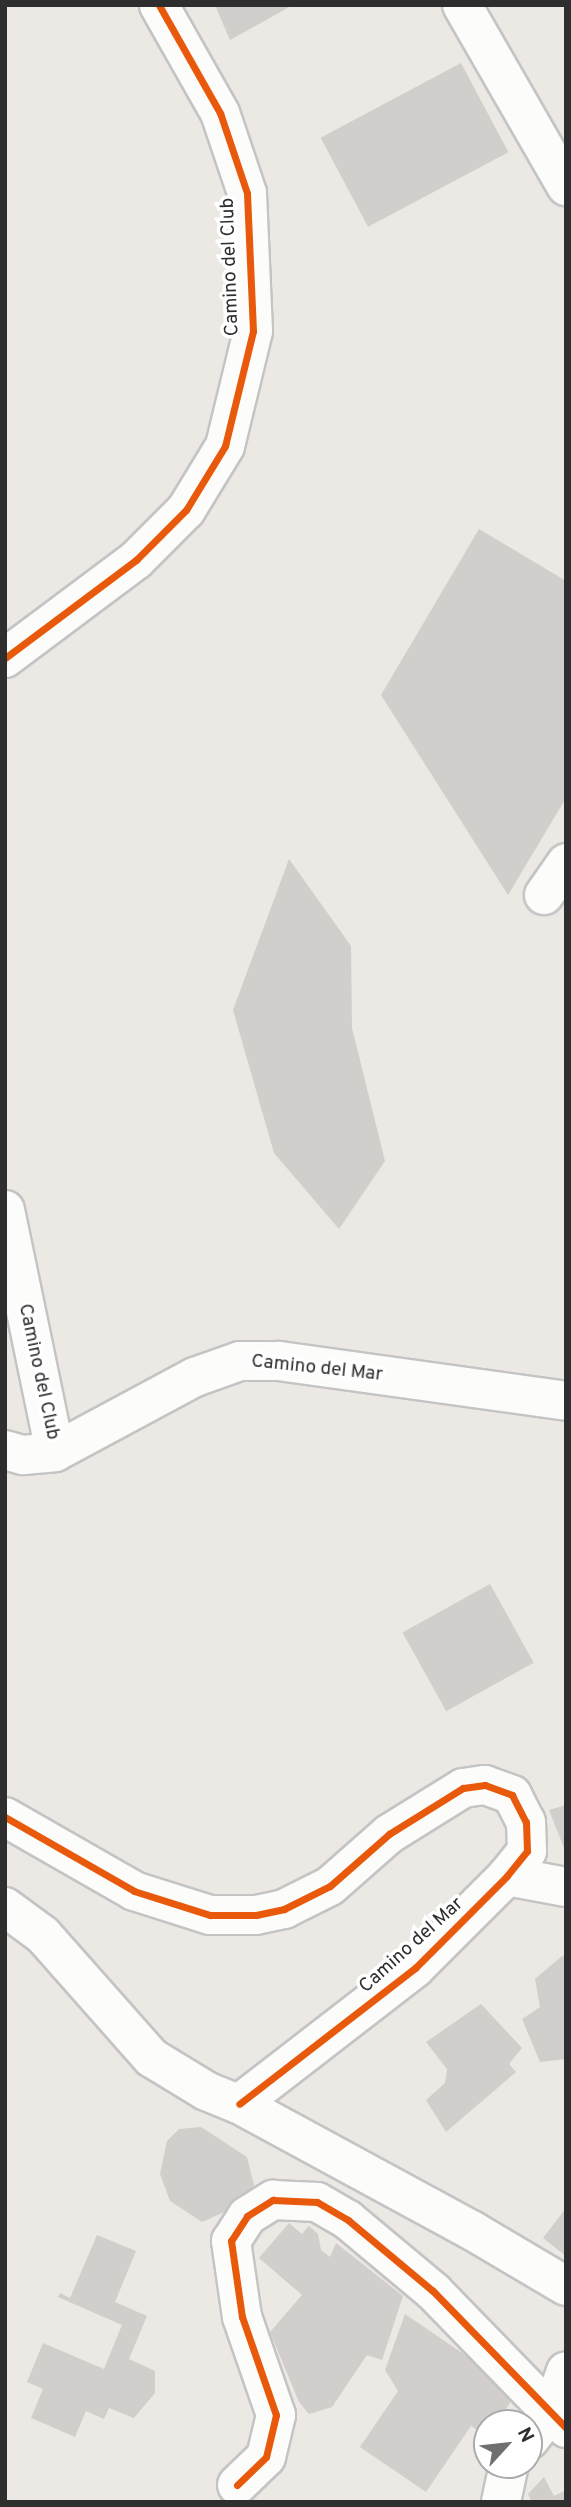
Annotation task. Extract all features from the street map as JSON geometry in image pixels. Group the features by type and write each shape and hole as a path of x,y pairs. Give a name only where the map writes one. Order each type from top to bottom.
{"street":[{"name":"Camino del Club","path":"5,658 136,560 186,510 225,446 250,344 247,193 220,113 159,5"},
{"path":"462,5 566,186"},
{"path":"544,895 566,863"},
{"name":"Camino del Club","path":"5,1210 55,1452"},
{"name":"Camino del Mar","path":"5,1450 23,1455 55,1452 195,1377 240,1361 279,1361 566,1401"},
{"name":"Camino del Mar","path":"5,1817 134,1891 210,1915 256,1915 284,1909 330,1886 389,1834 463,1788 485,1785 512,1795 526,1822 527,1851 507,1876 415,1968 239,2104"},
{"path":"507,1876 566,1886"},
{"path":"5,1906 43,1935 152,2058 206,2091 239,2104 566,2286"},
{"path":"237,2485 266,2457 276,2414 242,2317 231,2241 247,2216 273,2200 317,2202 348,2220 433,2291 553,2422"},
{"path":"553,2422 566,2371"},
{"path":"501,2502 506,2479"}],"building":[{"path":"215,5 293,5 230,40"},
{"path":"461,63 508,152 368,227 321,138"},
{"path":"479,529 566,581 566,798 508,895 381,695"},
{"path":"289,859 351,946 352,1028 385,1161 339,1229 274,1153 233,1010"},
{"path":"490,1584 534,1663 446,1711 403,1632"},
{"path":"566,1805 566,1853 549,1810"},
{"path":"562,1956 566,1956 566,2059 540,2062 522,2019 540,2007 535,1979"},
{"path":"481,2004 522,2048 509,2064 516,2072 446,2132 426,2100 445,2083 447,2069 426,2042"},
{"path":"201,2127 247,2157 254,2185 249,2201 202,2222 170,2201 160,2174 167,2141 179,2129"},
{"path":"566,2208 566,2256 543,2238"},
{"path":"289,2223 302,2234 309,2226 318,2234 321,2250 330,2257 336,2243 403,2296 382,2360 367,2355 332,2407 309,2414 299,2402 270,2332 302,2295 259,2258"},
{"path":"97,2235 136,2251 115,2302 147,2316 129,2359 155,2371 155,2393 134,2418 109,2408 104,2419 86,2411 75,2437 31,2418 43,2389 27,2382 43,2343 104,2369 122,2325 58,2297 60,2293 70,2298"},
{"path":"405,2314 518,2391 506,2409 473,2409 473,2427 471,2426 426,2492 360,2447 398,2391 385,2370"},
{"path":"543,2478 554,2496 566,2490 566,2502 532,2502 528,2494"}],"cycle path":[{"path":"5,658 136,560 186,510 225,446 253,331 247,193 220,113 159,5"},
{"path":"5,1817 134,1891 210,1915 256,1915 284,1909 330,1886 389,1834 463,1788 485,1785 512,1795 526,1822 527,1851 507,1876 415,1968 239,2104"},
{"path":"237,2485 266,2457 276,2415 242,2317 231,2241 247,2216 273,2200 317,2202 348,2220 433,2291 566,2428"}]}
